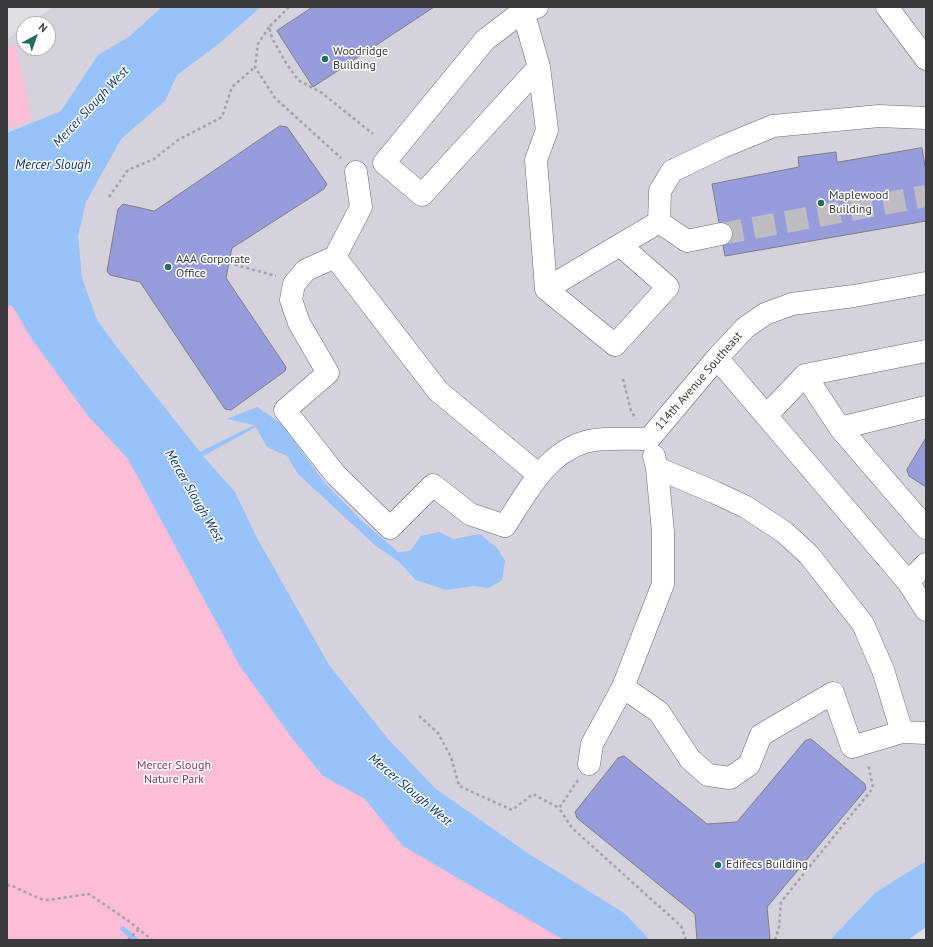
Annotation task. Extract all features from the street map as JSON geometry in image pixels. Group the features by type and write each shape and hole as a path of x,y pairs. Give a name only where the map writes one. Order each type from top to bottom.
{"street":[{"path":"887,7 926,59"},
{"path":"539,67 422,195 384,163 485,40 530,9 539,67 547,130 536,160 546,289 615,344 668,287 620,245"},
{"path":"659,222 660,191 672,171 722,147 773,126 879,116 926,118"},
{"path":"294,284 306,270 335,257 361,207 356,172"},
{"path":"546,289 659,222"},
{"path":"659,222 687,241 721,234"},
{"path":"335,257 438,390 539,475"},
{"name":"114th Avenue Southeast","path":"294,284 290,300 299,323 328,373 285,410 335,474 390,528 433,485 470,514 505,526 539,475 561,454 585,442 615,439 649,439 716,358 745,328 765,314 792,304 854,296 926,283"},
{"path":"766,416 805,375 926,351"},
{"path":"716,358 908,582 926,610"},
{"path":"805,375 840,428 926,528"},
{"path":"840,428 926,407"},
{"path":"589,764 592,744 623,687 662,584 663,532 657,468 649,439"},
{"path":"657,468 746,507 784,532 809,556 863,624 883,670 902,732"},
{"path":"908,582 926,564"},
{"path":"623,687 659,712 690,759 708,775 730,778 749,765 761,735 833,693 852,747 902,732 926,733"}],"path":[{"path":"289,7 269,28 258,44 255,67 275,98 356,172"},
{"path":"269,28 272,38 286,63 298,80 322,93 374,134"},
{"path":"109,197 128,170 154,159 178,140 222,117 232,87 255,67"},
{"path":"229,263 278,276 294,284"},
{"path":"622,379 631,411 649,439"},
{"path":"420,716 438,733 451,757 459,786 512,810 533,794 559,808 572,828 681,926 686,940"},
{"path":"775,940 779,927 781,902 873,788 869,768 852,747"},
{"path":"559,808 589,764"},
{"path":"7,886 41,899 48,900 89,894 130,922 152,940"},
{"path":"128,940 138,930"}],"shaded area":[{"path":"53,7 926,7 926,883 835,940 600,940 392,794 7,261 7,39 16,33 16,56 56,56 56,16 40,16"}],"green space":[{"path":"15,43 16,56 18,56 32,120 7,129 7,49"},
{"name":"Mercer Slough Nature Park","path":"7,261 392,794 600,940 7,940"}],"water":[{"name":"Mercer Slough","path":"162,7 261,7 216,46 177,75 165,101 121,139 86,202 78,236 82,278 97,320 200,452 254,425 227,419 257,407 281,423 324,482 361,520 398,552 410,551 421,536 439,532 453,539 480,534 497,548 505,561 502,580 489,588 474,586 446,590 416,580 398,561 376,546 298,474 287,456 267,447 256,427 203,456 235,492 257,538 329,665 388,739 436,789 526,852 624,913 650,940 564,940 403,846 365,799 323,776 292,738 240,666 128,459 89,417 31,338 13,307 7,304 7,133 61,111 98,55 130,36"},
{"path":"926,861 926,927 908,940 830,940 875,893"}],"building":[{"name":"Woodridge Building","path":"313,7 434,7 313,87 277,31"},
{"name":"AAA Corporate Office","path":"280,126 287,127 327,184 324,189 232,248 226,278 286,367 285,371 231,410 225,409 140,282 110,275 107,271 118,209 123,204 154,211"},
{"name":"Maplewood Building","path":"922,148 926,172 926,221 725,256 712,184 799,167 798,157 836,152 837,162"},
{"path":"926,438 926,487 909,476 907,470"},
{"name":"Edifecs Building","path":"811,739 865,784 866,789 767,907 770,938 768,940 697,940 695,914 577,818 575,812 618,758 624,756 707,824 737,822 805,741"}],"waterway":[{"path":"123,929 136,940"}],"tunnel":[{"path":"721,234 926,196"}],"place":[{"name":"Woodridge Building","path":"325,59"},
{"name":"Maplewood Building","path":"821,203"},
{"name":"AAA Corporate Office","path":"168,267"},
{"name":"Edifecs Building","path":"718,865"}],"water label":[{"name":"Mercer Slough West","path":"91,107"},
{"name":"Mercer Slough West","path":"194,496"},
{"name":"Mercer Slough West","path":"410,790"}]}
